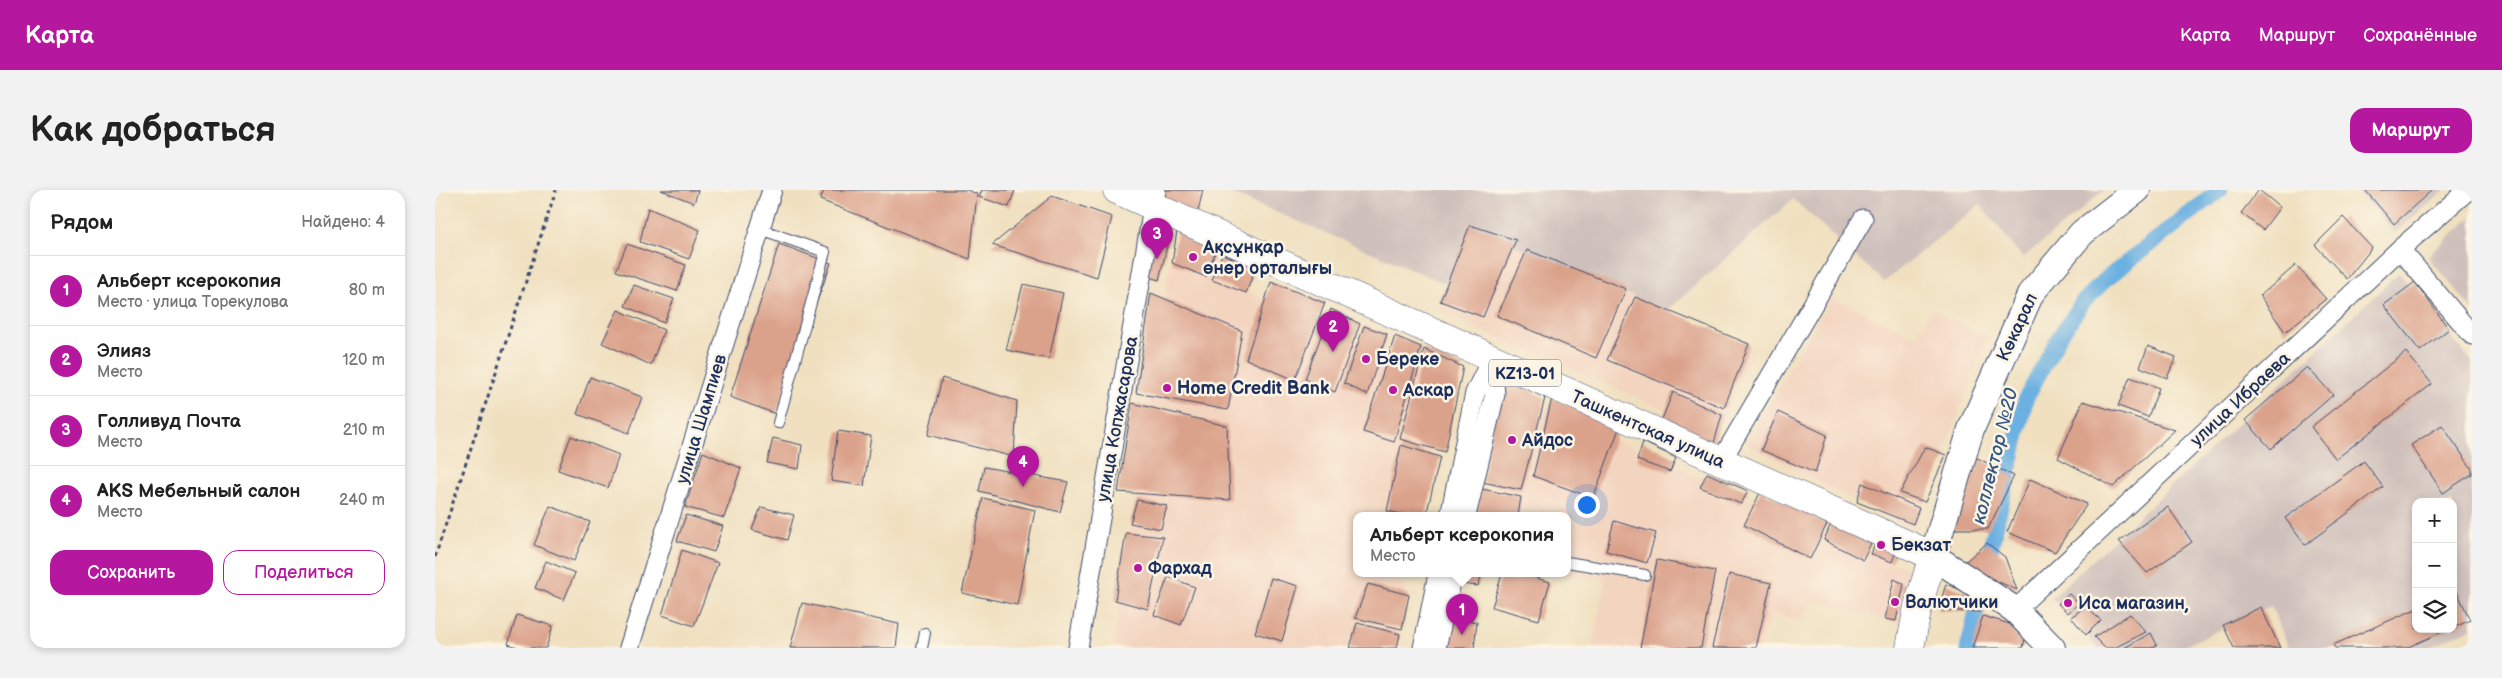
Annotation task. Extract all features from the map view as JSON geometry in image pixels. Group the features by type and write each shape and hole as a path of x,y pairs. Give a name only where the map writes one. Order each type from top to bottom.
{"main road":[{"name":"Ташкентская улица","path":"1117,190 1154,198 1492,358 1933,556"},
{"name":"Көкарал","path":"1933,556 1971,430 2031,293 2081,233 2137,190"},
{"path":"1910,648 1918,606 1933,556 2015,610 2052,648"}],"street":[{"name":"улица Шампиев","path":"629,648 773,190"},
{"name":"улица Ибраева","path":"2015,610 2400,249 2468,190"},
{"name":"улица Копжасарова","path":"1078,648 1154,198"},
{"path":"1721,461 1863,219"},
{"path":"2400,249 2472,335"},
{"path":"1451,512 1475,393 1492,358"},
{"path":"1467,512 1495,394 1492,358"},
{"path":"1423,648 1437,577"},
{"path":"1436,648 1452,577"}],"lane":[{"path":"760,229 825,252 778,423"},
{"path":"1571,563 1645,575"},
{"path":"922,648 925,633"}],"path":[{"path":"435,557 556,190"},
{"path":"2465,648 2472,645"}],"shaded area":[{"path":"1223,190 2104,190 2023,258 1980,204 1884,282 1793,199 1667,311 1476,229 1452,286"},
{"path":"2357,190 2445,190 2395,233"},
{"path":"2472,217 2472,310 2428,256"},
{"path":"1476,229 1753,349 1717,432 1440,312"},
{"path":"1171,255 1448,387 1421,512 1353,512 1353,577 1407,577 1392,648 1113,647"},
{"path":"2399,273 2472,362 2472,628 2427,648 2289,648 2271,606 2180,648 2098,648 2052,598"},
{"path":"1832,297 1916,337 1932,309 1987,337 1914,531 1746,444"},
{"path":"1518,397 1911,570 1899,624 1813,599 1802,624 1771,612 1761,648 1592,648 1606,581 1571,576 1571,512 1492,512"}],"building":[{"path":"661,190 698,190 694,203"},
{"path":"824,190 967,190 977,194 970,259 820,200"},
{"path":"982,190 1015,190 1009,207 979,197"},
{"path":"1165,190 1203,190 1197,216 1162,203"},
{"path":"2259,190 2280,207 2263,230 2241,213"},
{"path":"2365,190 2432,190 2394,224"},
{"path":"1052,196 1112,217 1097,277 992,245"},
{"path":"648,208 700,230 689,259 640,242"},
{"path":"2343,217 2372,248 2347,279 2315,245"},
{"path":"1470,225 1516,240 1483,317 1440,301"},
{"name":"Ақсұнқар өнер орталығы","path":"1177,231 1216,250 1206,277 1172,263"},
{"path":"1155,237 1168,242 1159,280 1146,276"},
{"path":"627,244 686,265 677,291 616,271"},
{"path":"779,244 831,263 776,414 730,397"},
{"path":"1527,250 1626,289 1596,358 1497,316"},
{"path":"1222,254 1256,267 1246,293 1212,280"},
{"path":"2296,265 2326,299 2285,332 2260,296"},
{"path":"1271,282 1325,303 1295,380 1246,359"},
{"path":"2415,282 2449,329 2420,351 2384,305"},
{"path":"1023,284 1063,293 1049,359 1006,350"},
{"path":"634,285 674,299 664,323 625,306"},
{"path":"1151,293 1242,331 1228,410 1136,393"},
{"path":"1635,297 1749,344 1724,408 1607,360"},
{"path":"1331,309 1360,324 1335,392 1305,379"},
{"path":"618,310 664,330 651,365 602,343"},
{"name":"Береке","path":"1364,326 1387,334 1367,395 1344,383"},
{"name":"Аскар","path":"1395,336 1421,347 1394,442 1363,432"},
{"path":"2148,346 2176,357 2167,378 2140,367"},
{"path":"1424,349 1463,367 1445,452 1400,439"},
{"path":"2406,352 2432,384 2336,459 2311,427"},
{"path":"2307,367 2333,395 2271,449 2245,420"},
{"name":"Айдос","path":"1502,376 1545,398 1521,490 1482,482"},
{"path":"590,377 642,397 629,433 577,414"},
{"path":"2130,377 2159,388 2148,417 2118,406"},
{"path":"942,378 1017,401 1014,457 928,435"},
{"path":"1673,392 1722,415 1714,443 1662,419"},
{"path":"1552,398 1620,426 1593,498 1533,476"},
{"path":"2083,401 2175,430 2113,487 2058,458"},
{"path":"1132,403 1227,426 1230,500 1118,492"},
{"path":"1778,412 1827,435 1815,473 1761,450"},
{"path":"2442,425 2472,469 2472,474 2443,493 2411,445"},
{"path":"838,431 871,436 864,486 831,481"},
{"path":"571,436 619,455 608,488 558,470"},
{"path":"773,438 802,445 799,469 767,463"},
{"path":"1643,442 1676,458 1670,472 1637,460"},
{"path":"1401,445 1440,457 1427,512 1387,511"},
{"path":"1925,447 1946,455 1925,502 1900,493"},
{"path":"703,452 741,468 724,518 685,507"},
{"path":"1973,456 2014,476 1988,529 1946,529"},
{"path":"2364,461 2383,487 2305,545 2285,518"},
{"path":"984,467 1068,482 1060,512 979,491"},
{"path":"1707,473 1748,491 1741,504 1700,487"},
{"path":"2030,479 2087,504 2055,552 2007,532"},
{"path":"1862,483 1919,508 1913,524 1857,502"},
{"path":"1482,489 1521,497 1519,512 1477,512"},
{"path":"1761,491 1827,524 1810,559 1744,525"},
{"path":"983,498 1035,510 1017,605 962,593"},
{"path":"1137,500 1167,506 1161,529 1130,523"},
{"path":"550,506 590,522 574,561 534,545"},
{"path":"761,507 794,515 787,540 752,530"},
{"path":"2168,507 2192,542 2147,573 2119,541"},
{"path":"686,515 723,526 714,552 677,541"},
{"path":"1833,519 1873,539 1863,560 1824,540"},
{"path":"1614,521 1656,533 1647,563 1606,551"},
{"name":"Фархад","path":"1126,533 1163,537 1148,609 1115,600"},
{"name":"Бекзат","path":"1877,539 1896,551 1892,562 1871,554"},
{"path":"1987,543 2005,557 2017,590 1961,565"},
{"path":"682,550 718,563 694,626 662,615"},
{"path":"1657,560 1715,571 1701,648 1640,648"},
{"path":"546,561 575,573 564,600 535,588"},
{"path":"1729,574 1771,583 1756,648 1712,648"},
{"path":"1168,577 1195,587 1181,625 1154,615"},
{"path":"1464,577 1481,577 1478,586 1462,584"},
{"path":"1501,577 1533,577 1550,582 1539,620 1492,607"},
{"path":"1271,578 1298,586 1282,641 1255,633"},
{"name":"Валютчики","path":"1894,579 1904,584 1896,621 1885,619"},
{"path":"1368,584 1409,595 1402,629 1355,618"},
{"path":"1946,584 1986,600 1980,612 1938,610"},
{"path":"2457,591 2470,620 2457,626"},
{"name":"Иса магазин,","path":"2069,594 2079,603 2068,613 2058,604"},
{"path":"802,603 899,624 896,648 790,648"},
{"path":"2085,607 2101,620 2086,635 2071,617"},
{"path":"2261,607 2280,648 2234,648 2223,625"},
{"path":"2412,611 2412,633 2440,633 2406,648 2335,648 2333,645"},
{"path":"2130,614 2146,632 2114,648 2105,648 2094,637"},
{"path":"517,615 553,626 546,648 520,648 508,644"},
{"path":"1983,616 2027,629 2023,648 1972,648"},
{"path":"1451,617 1477,622 1474,648 1446,648"},
{"path":"1357,623 1400,634 1397,648 1350,648"},
{"path":"2151,633 2157,645 2152,648 2124,648"}],"waterway":[{"name":"коллектор №20","path":"1986,568 2026,398 2059,337 2083,302 2107,278 2220,190"},
{"name":"коллектор №20","path":"1968,648 1981,592"}],"place":[{"name":"Ақсұнқар өнер орталығы","path":"1193,257"},
{"name":"Голливуд Почта","path":"1157,259"},
{"name":"Элияз","path":"1333,352"},
{"name":"Береке","path":"1366,359"},
{"name":"Home Credit Bank","path":"1167,388"},
{"name":"Аскар","path":"1393,390"},
{"name":"Айдос","path":"1512,440"},
{"name":"AKS Мебельный салон","path":"1023,487"},
{"name":"Бекзат","path":"1881,545"},
{"name":"Фархад","path":"1138,568"},
{"name":"Валютчики","path":"1895,602"},
{"name":"Иса магазин,","path":"2068,603"},
{"name":"Альберт ксерокопия","path":"1462,635"}]}
